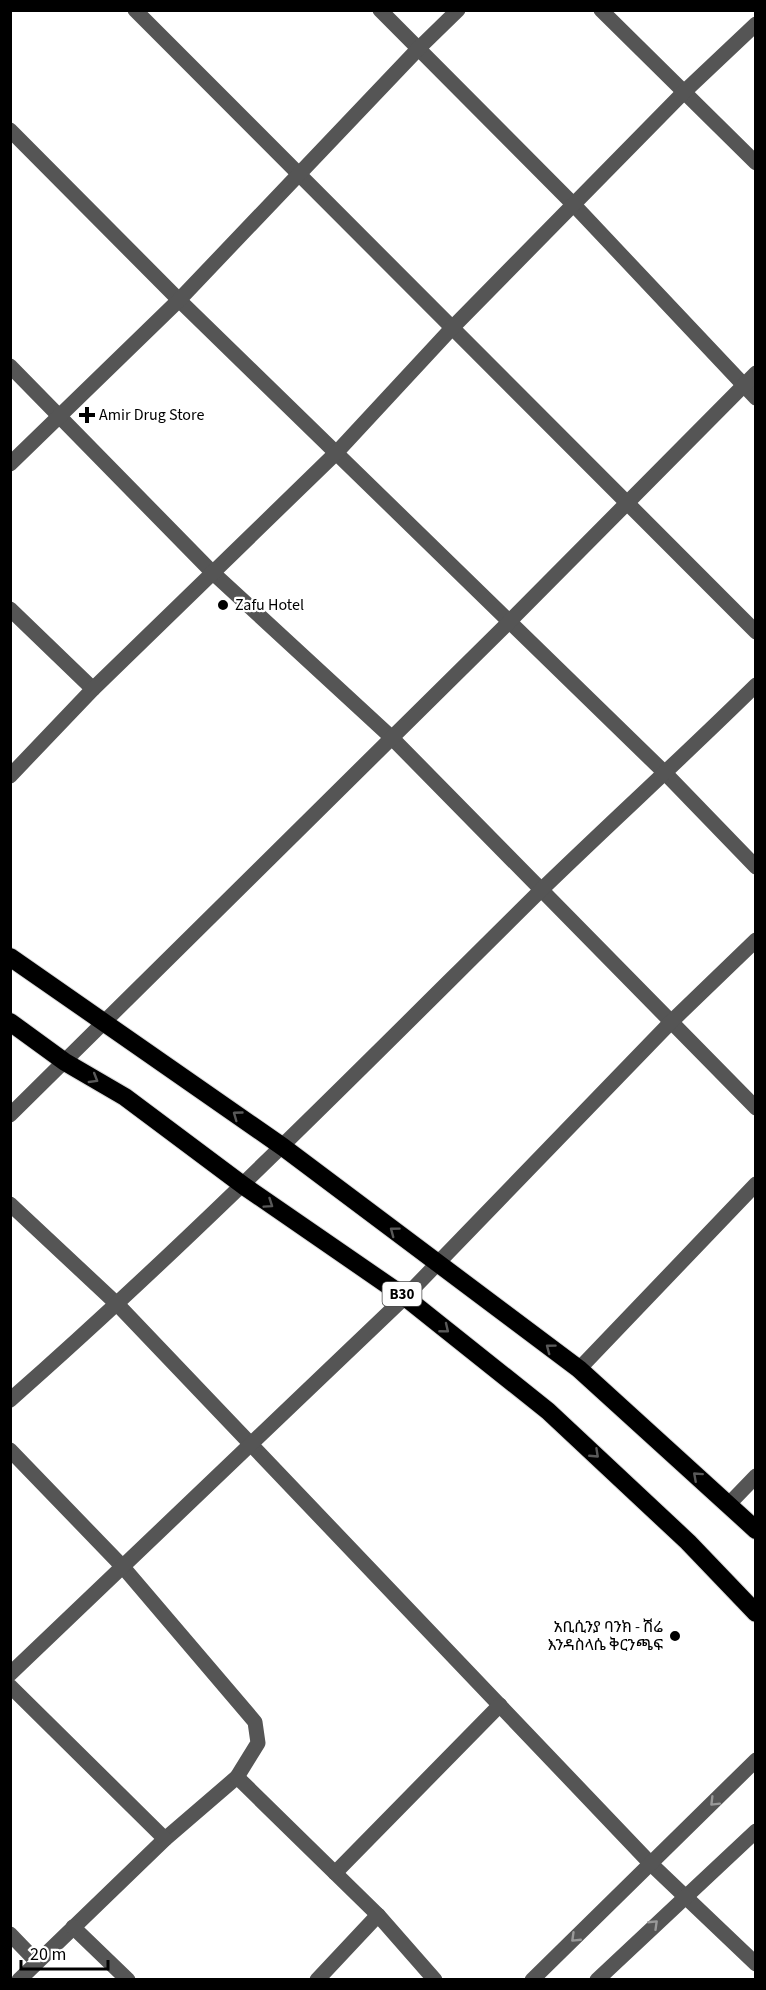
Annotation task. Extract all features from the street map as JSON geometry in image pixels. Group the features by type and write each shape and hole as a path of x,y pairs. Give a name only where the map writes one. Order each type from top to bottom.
{"highway":[{"path":"10,957 283,1147 579,1369 756,1530"},
{"name":"B30","path":"10,1022 65,1062 126,1098 244,1186 405,1296 548,1411 688,1542 756,1613"}],"street":[{"path":"135,10 756,632"},
{"path":"380,10 574,205 756,398"},
{"path":"10,464 179,300 418,48 458,10"},
{"path":"601,10 756,163"},
{"path":"10,776 93,689 337,452 452,328 684,92 756,24"},
{"path":"10,130 179,300 666,774 756,867"},
{"path":"10,366 61,415 212,572 391,737 756,1108"},
{"path":"10,1115 106,1023 391,737 627,505 756,373"},
{"path":"10,609 93,689"},
{"path":"10,1400 118,1305 244,1186 541,891 666,774 756,685"},
{"path":"10,1674 252,1446 405,1296 671,1022 756,940"},
{"path":"579,1369 756,1184"},
{"path":"10,1204 118,1305 651,1864 756,1964"},
{"path":"10,1450 123,1567 255,1722 258,1743 237,1777 165,1839 19,1980"},
{"path":"728,1504 756,1476"},
{"path":"10,1686 165,1839"},
{"path":"334,1873 500,1705"},
{"path":"532,1980 756,1760"},
{"path":"237,1777 378,1915 435,1980"},
{"path":"597,1980 684,1895 756,1831"},
{"path":"317,1980 378,1915"},
{"path":"73,1927 128,1980"},
{"path":"10,1934 37,1962"}],"place":[{"name":"Amir Drug Store","path":"87,415"},
{"name":"Zafu Hotel","path":"223,605"},
{"name":"አቢሲንያ ባንክ - ሽሬ እንዳስላሴ ቅርንጫፍ","path":"675,1636"}]}
